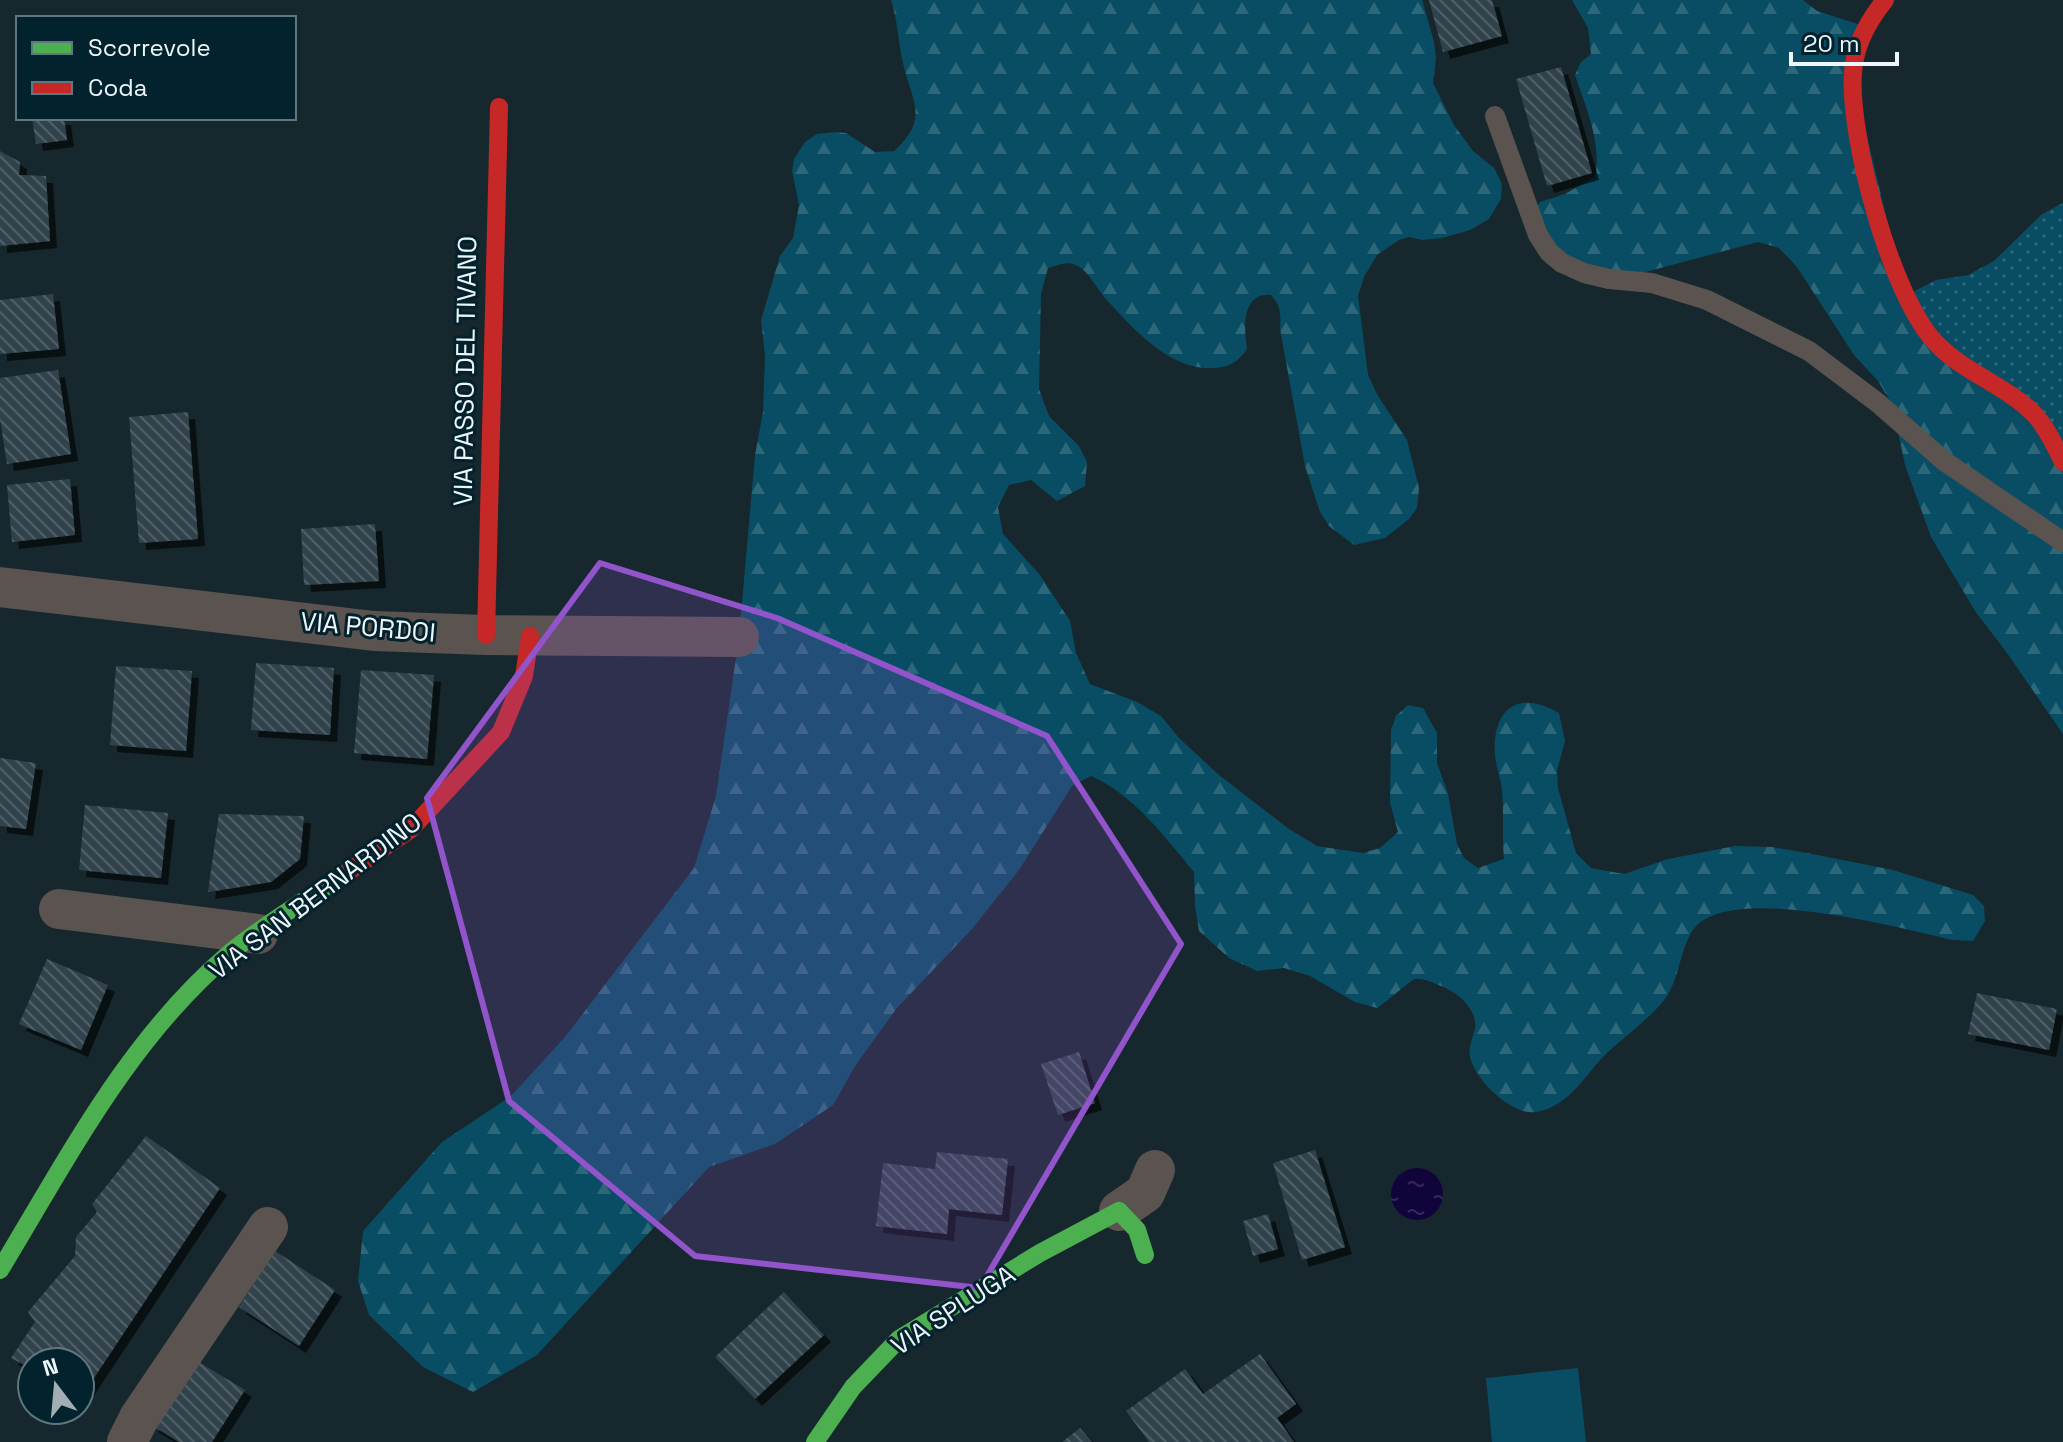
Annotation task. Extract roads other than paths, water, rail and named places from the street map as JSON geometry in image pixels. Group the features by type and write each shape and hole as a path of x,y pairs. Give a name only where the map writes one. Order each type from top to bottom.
{"street":[{"path":"1885,0 1864,26 1852,73 1858,136 1874,204 1905,296 1925,331 1960,366 2027,407 2048,431 2063,462"},
{"name":"VIA PASSO DEL TIVANO","path":"486,635 493,243 499,107"},
{"name":"VIA PORDOI","path":"0,587 374,631 530,636 739,637"},
{"name":"VIA SAN BERNARDINO","path":"0,1270 118,1075 168,1013 232,951 411,829 501,732 524,676 530,636"},
{"path":"59,909 258,934"},
{"name":"VIA SPLUGA","path":"815,1442 853,1387 899,1339 1040,1253 1119,1211 1145,1193 1155,1170"},
{"path":"1119,1211 1137,1230 1145,1255"},
{"path":"127,1442 139,1418 268,1227"}],"lane":[{"path":"1495,116 1538,235 1549,252 1562,263 1584,273 1652,283 1707,300 1809,351 1878,403 1944,461 2063,542"}],"water":[{"path":"1417,1168 1435,1176 1443,1194 1435,1212 1417,1220 1399,1212 1391,1194 1399,1176"}]}
